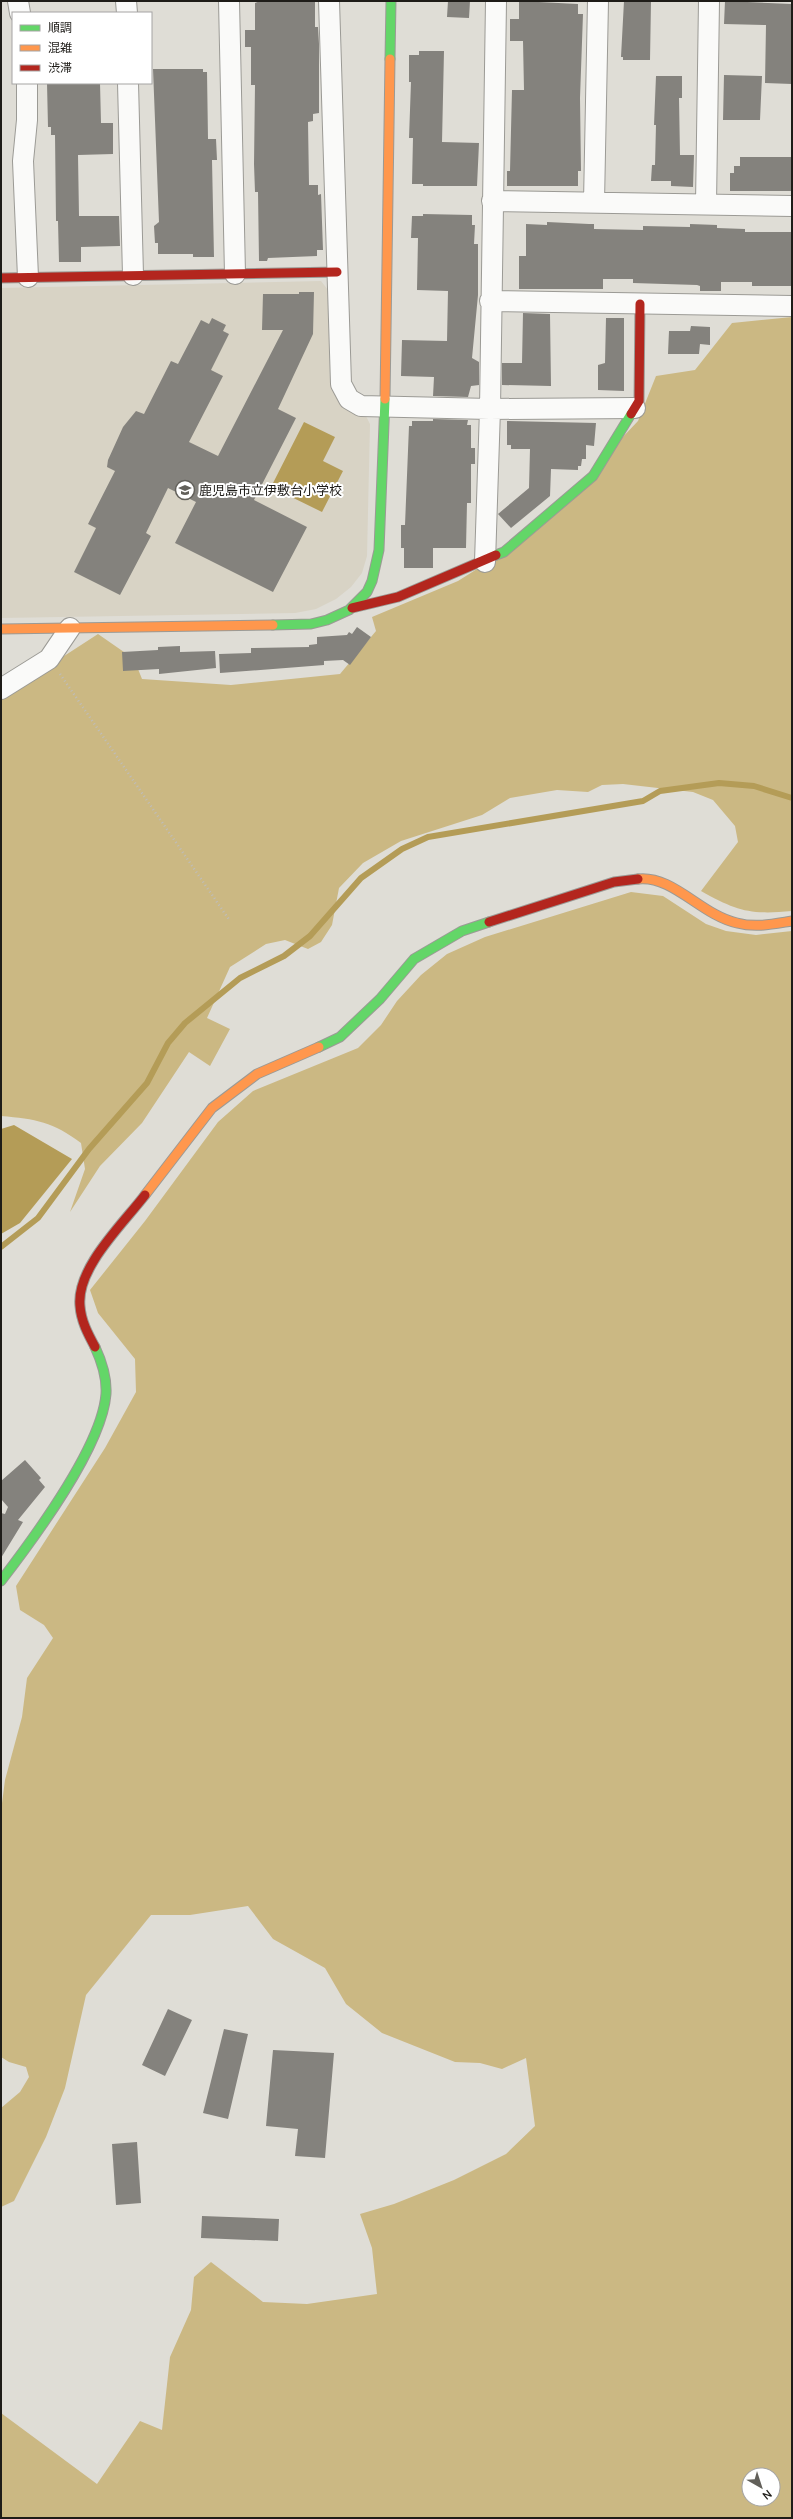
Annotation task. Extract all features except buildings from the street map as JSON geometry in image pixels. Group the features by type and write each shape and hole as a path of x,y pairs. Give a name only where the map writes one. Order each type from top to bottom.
{"street":[{"path":"18,1 20,12"},
{"path":"126,1 127,12"},
{"path":"229,1 235,274"},
{"path":"329,1 336,272 341,384 348,399 361,406 490,409 635,408"},
{"path":"1,629 311,624 336,618 352,608 367,592 377,565 385,406 391,1"},
{"path":"485,562 490,409 490,301 496,1"},
{"path":"594,202 598,1"},
{"path":"706,204 709,1"},
{"path":"27,84 27,120 23,160 28,277"},
{"path":"128,84 133,275"},
{"path":"492,200 792,206"},
{"path":"1,278 336,272"},
{"path":"490,301 792,306"},
{"path":"352,608 398,597 485,562 504,552 593,476 639,401 640,304"},
{"path":"1,689 49,659 70,628"},
{"path":"1,1581 64,1489 96,1433 104,1406 106,1387 102,1367 79,1309 79,1288 87,1270 212,1108 257,1074 340,1037 380,1000 414,959 435,945 462,931 524,910 614,882 647,878 665,882 700,907 736,923 759,926 792,921"}],"path":[{"path":"49,659 230,921"}],"shaded area":[{"name":"鹿児島市立伊敷台小学校","path":"321,281 328,290 330,383 339,398 365,414 370,424 367,556 362,573 351,587 336,599 316,609 295,613 1,618 1,288"},
{"path":"792,317 792,911 754,912 744,910 724,903 701,891 738,842 735,826 713,800 693,792 623,784 602,785 588,792 557,790 510,798 482,815 401,841 363,863 339,888 332,925 321,942 308,949 285,940 266,944 230,967 207,1018 230,1029 210,1066 189,1052 142,1123 100,1166 70,1212 85,1169 81,1143 62,1130 53,1126 34,1120 1,1116 1,697 98,634 134,659 142,679 231,685 340,674 376,631 372,617 458,581 528,537 638,421 656,376 695,370 732,323"},
{"path":"304,422 335,437 323,461 343,471 322,512 271,487"},
{"path":"631,892 663,896 706,924 726,931 756,935 792,931 792,2518 1,2518 1,2413 97,2484 140,2421 162,2430 170,2357 191,2310 194,2277 211,2262 263,2302 307,2304 377,2294 372,2248 360,2214 394,2204 454,2180 506,2154 535,2126 526,2058 502,2069 480,2063 455,2062 382,2033 346,2004 325,1968 273,1939 248,1906 190,1915 151,1915 86,1995 65,2088 46,2137 14,2201 1,2207 1,2108 20,2092 29,2077 26,2067 9,2062 1,2057 1,1811 5,1780 22,1717 27,1678 53,1638 44,1625 20,1610 16,1586 105,1448 136,1392 135,1359 98,1313 90,1290 145,1221 218,1122 253,1091 358,1048 381,1025 397,1001 421,975 447,954 485,937"},
{"path":"14,1125 72,1159 20,1223 1,1234 1,1129"}],"waterway":[{"path":"1,1247 38,1218 89,1149 147,1083 168,1043 185,1023 240,978 284,956 310,936 361,878 402,849 428,837 643,801 660,791 719,783 754,786 792,798"}],"traffic: fast":[{"path":"390,59 391,1"},
{"path":"273,625 311,624 327,620 349,610 367,592 372,581 379,550 385,399"},
{"path":"496,555 504,552 593,476 631,414"},
{"path":"319,1047 340,1037 380,999 414,959 462,931 489,922"},
{"path":"1,1581 48,1517 80,1465 93,1440 102,1415 106,1394 104,1370 95,1347"}],"traffic: slow":[{"path":"385,399 390,59"},
{"path":"1,629 273,625"},
{"path":"638,879 651,879 663,883 711,912 724,919 737,923 758,925 792,921"},
{"path":"145,1195 212,1108 257,1074 319,1047"}],"traffic: jam":[{"path":"1,278 337,272"},
{"path":"631,414 639,401 640,304"},
{"path":"352,608 398,597 496,555"},
{"path":"489,922 614,882 638,879"},
{"path":"95,1347 85,1327 80,1306 81,1292 85,1277 103,1247 145,1195"}],"place":[{"name":"鹿児島市立伊敷台小学校","path":"185,490"}]}
